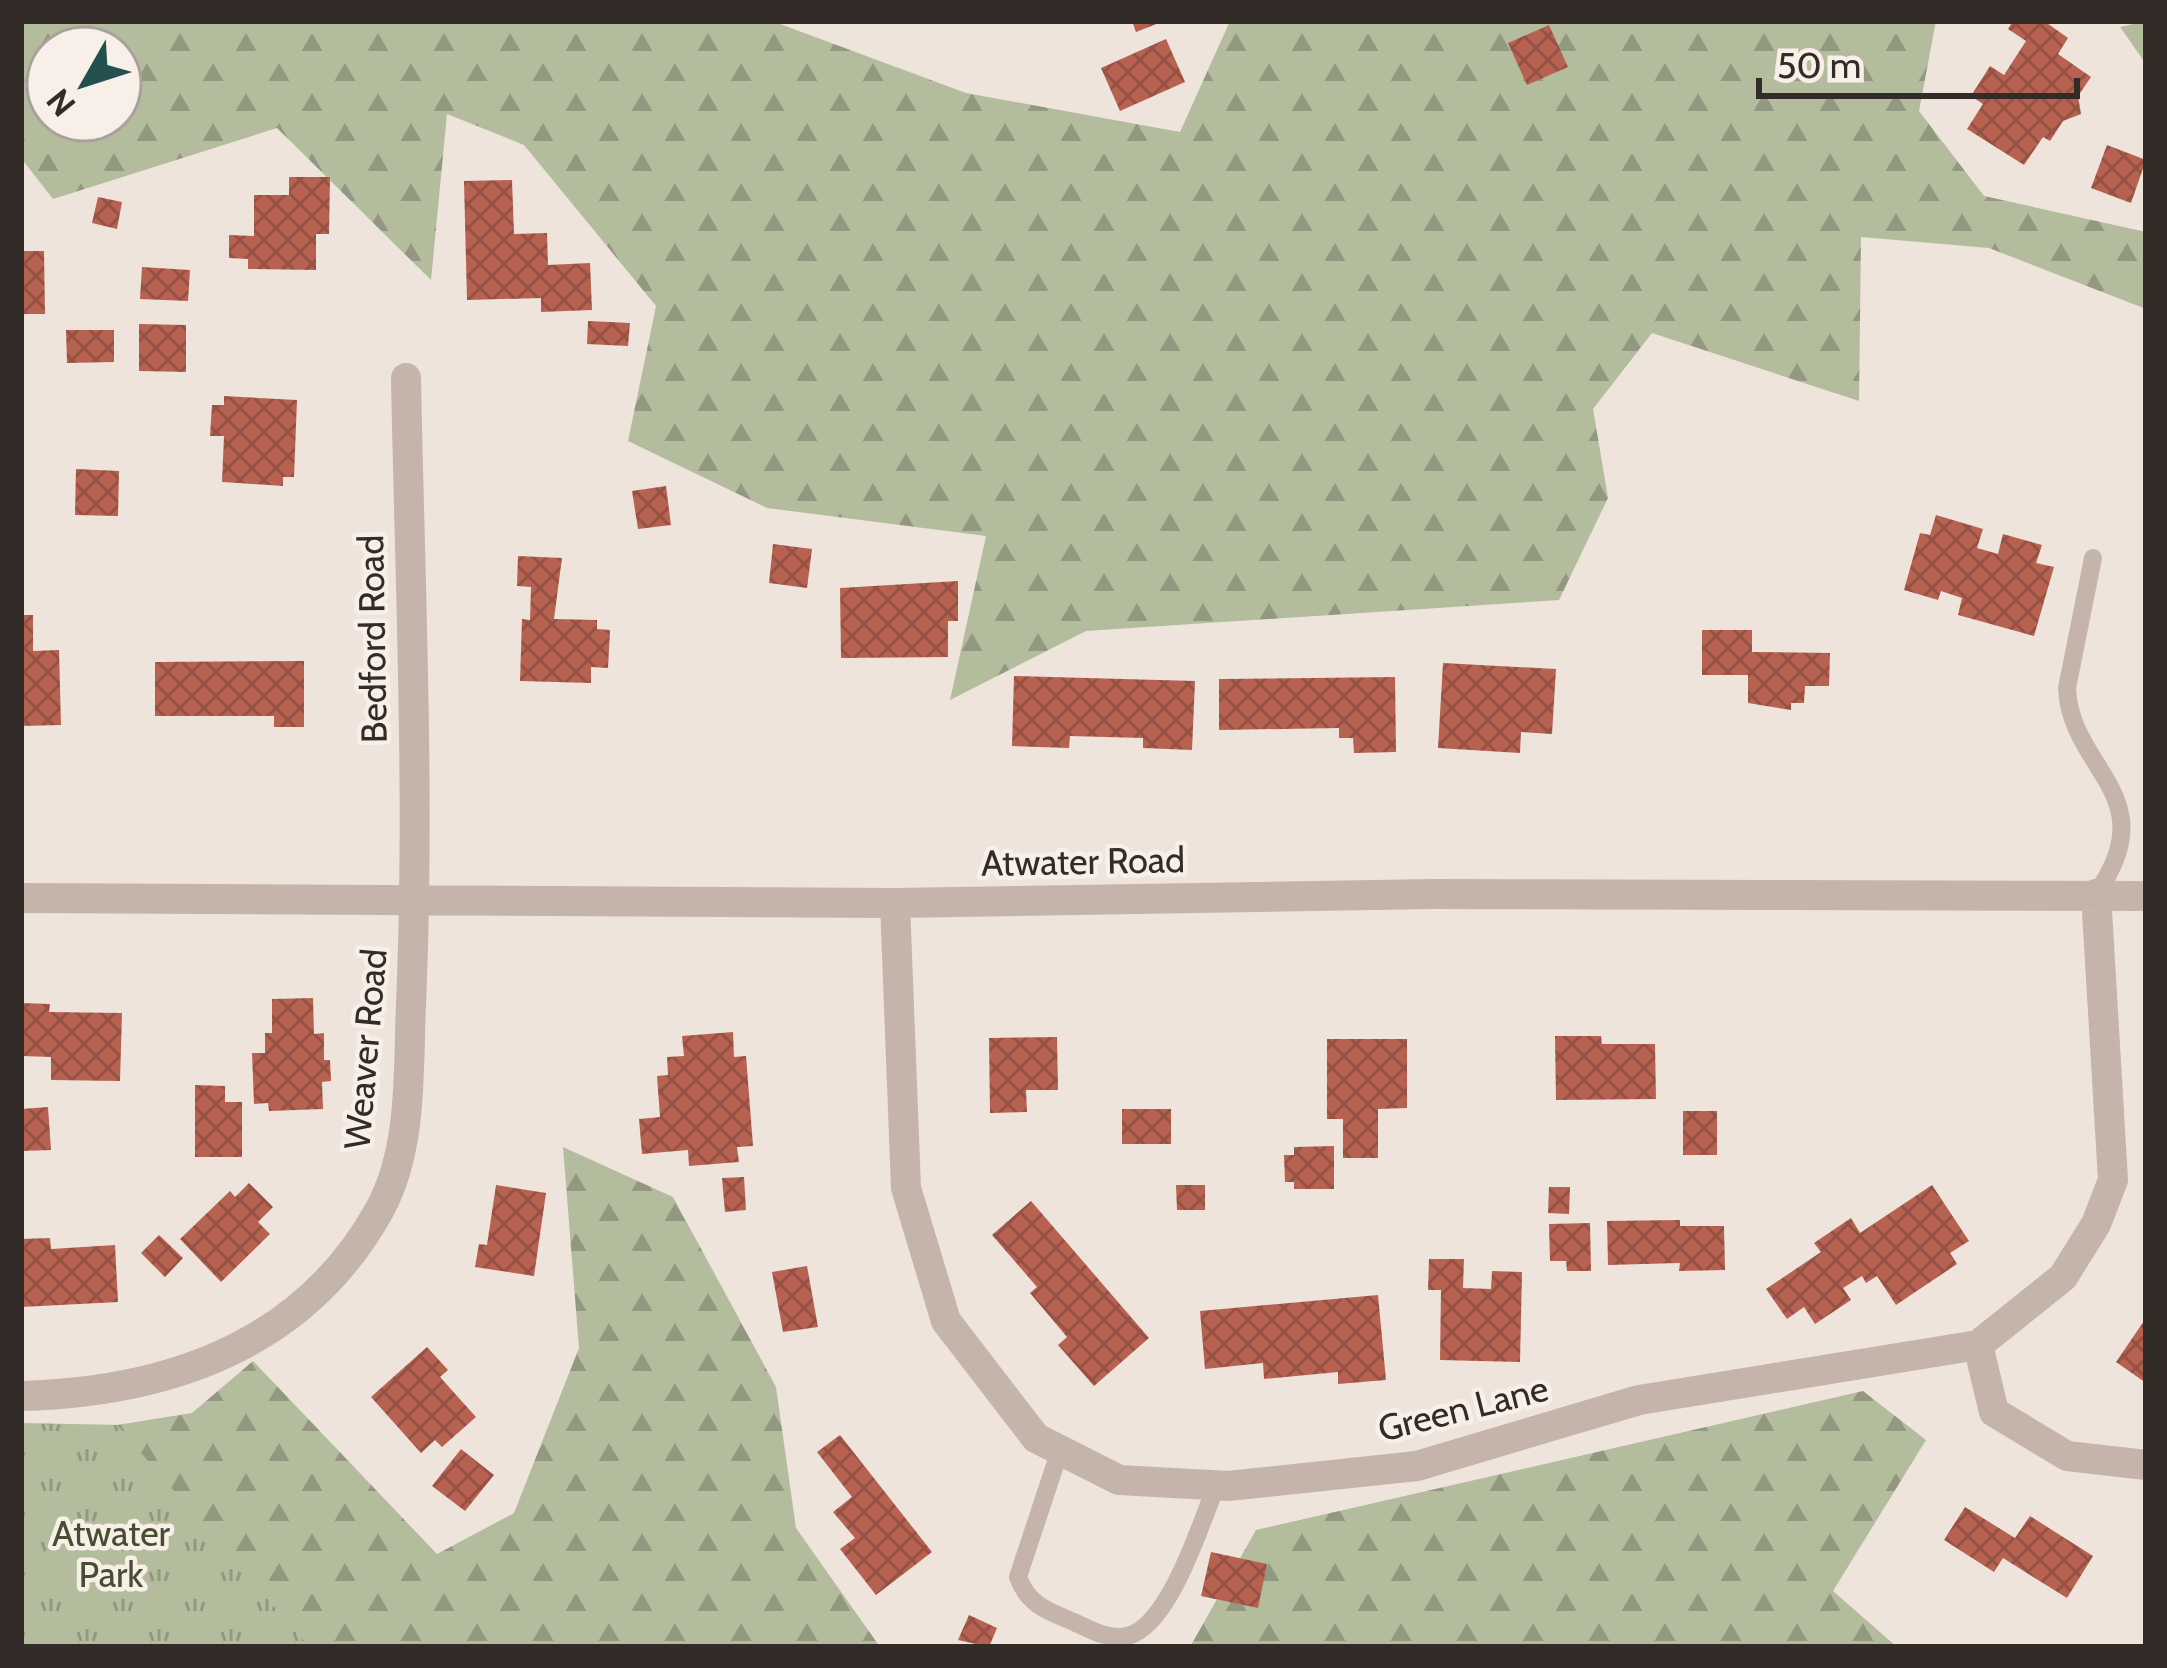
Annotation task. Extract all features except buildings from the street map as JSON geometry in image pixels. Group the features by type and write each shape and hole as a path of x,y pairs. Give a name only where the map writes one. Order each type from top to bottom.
{"street":[{"name":"Bedford Road","path":"406,378 416,898"},
{"name":"Atwater Road","path":"21,898 895,903 1433,894 2146,896"},
{"name":"Green Lane","path":"895,903 906,1189 946,1321 1036,1438 1119,1480 1216,1486 1418,1466 1639,1400 1978,1345 2063,1277 2096,1224 2113,1180 2096,894"},
{"name":"Weaver Road","path":"21,1396 145,1383 228,1353 283,1325 338,1269 381,1207 403,1143 416,898"},
{"path":"1978,1345 1994,1412 2067,1456 2146,1465"}],"lane":[{"path":"2093,558 2067,688 2068,706 2119,806 2121,853 2096,894"},
{"path":"1060,1450 1018,1577 1033,1604 1106,1636 1141,1631 1154,1619 1184,1565 1216,1486"}],"green space":[{"path":"21,21 772,21 966,93 1180,132 1230,21 1936,21 1919,111 1984,196 2146,232 2146,309 1989,248 1861,237 1859,401 1652,333 1593,409 1608,498 1559,600 1086,631 950,700 986,536 767,508 628,441 656,306 524,145 447,114 431,280 277,128 53,199 21,158"},
{"path":"2146,21 2146,64 2120,27"},
{"path":"563,1147 673,1197 776,1387 796,1528 880,1647 21,1647 21,1423 117,1425 192,1413 253,1361 437,1554 514,1513 579,1348"},
{"path":"1863,1391 1926,1440 1833,1591 1897,1647 1190,1647 1256,1530"},
{"name":"Atwater Park","path":"21,1424 117,1425 309,1647 21,1647"}]}
